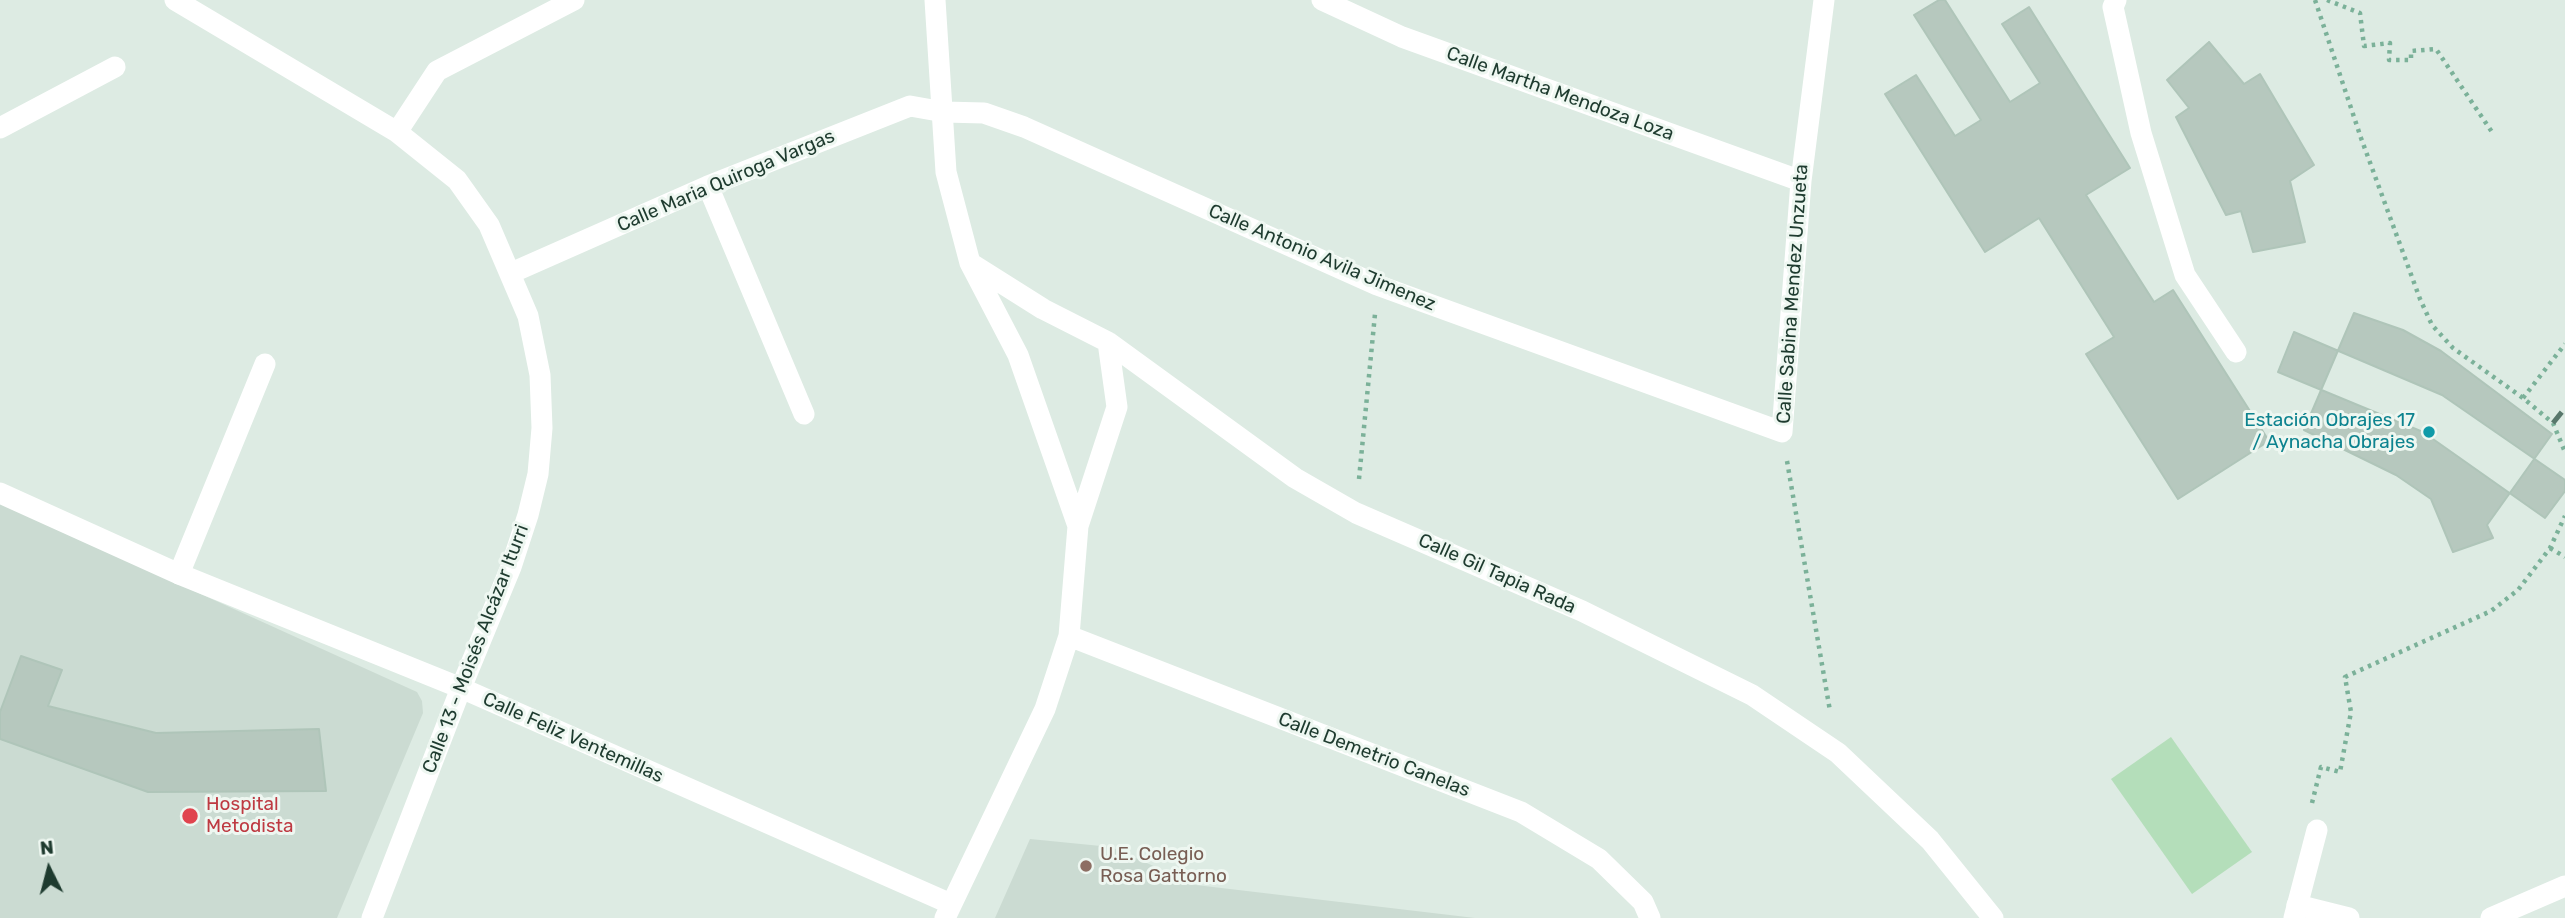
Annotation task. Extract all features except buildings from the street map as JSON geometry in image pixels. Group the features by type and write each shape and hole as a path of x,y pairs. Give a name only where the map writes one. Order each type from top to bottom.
{"street":[{"name":"Calle 13 - Moisés Alcázar Iturri","path":"175,0 397,132 457,180 489,225 528,316 540,375 542,428 538,474 528,515 511,567 372,918"},
{"path":"397,132 437,71 574,0"},
{"path":"935,0 946,172 970,263 1018,355 1078,526"},
{"name":"Calle Martha Mendoza Loza","path":"1322,0 1402,37 1801,181"},
{"name":"Calle Sabina Mendez Unzueta","path":"1782,432 1801,181 1824,0"},
{"path":"2116,0 2113,7 2141,133 2185,275 2236,352"},
{"path":"0,128 115,67"},
{"name":"Calle Maria Quiroga Vargas","path":"511,273 708,186 910,106 944,112"},
{"name":"Calle Antonio Avila Jimenez","path":"944,112 984,113 1024,127 1377,285 1782,432"},
{"path":"708,186 804,414"},
{"name":"Calle Gil Tapia Rada","path":"970,263 1043,309 1108,342 1295,478 1356,513 1582,611 1752,695 1838,753 1930,840 1993,918"},
{"path":"948,911 1045,709 1069,636 1078,526 1117,407 1108,342"},
{"path":"179,574 265,364"},
{"name":"Calle Feliz Ventemillas","path":"0,492 179,574 461,688 948,911"},
{"name":"Calle Demetrio Canelas","path":"1069,636 1521,812 1599,859 1643,902 1650,918"},
{"path":"2317,830 2296,911 2349,918"},
{"path":"2491,918 2565,886"}],"path":[{"path":"2315,0 2361,138 2432,325 2453,348 2553,422 2565,452"},
{"path":"2327,0 2360,13 2364,46 2390,43 2389,60 2411,60 2411,51 2436,49 2494,135"},
{"path":"1356,513 1377,285"},
{"path":"2524,398 2565,344"},
{"name":"Calle Sabina Mendez Unzueta","path":"1782,432 1838,753"},
{"path":"2317,830 2306,826 2322,767 2340,772 2349,724 2351,712 2345,677 2491,611 2518,590 2550,548 2565,516"},
{"path":"2550,548 2565,556"}],"shaded area":[{"name":"Hospital Metodista","path":"0,503 417,692 422,701 423,713 337,918 0,918"},
{"name":"U.E. Colegio Rosa Gattorno","path":"1030,839 1111,847 1196,885 1475,918 995,918"}],"green space":[{"path":"2171,737 2252,852 2192,894 2111,779"}],"railway":[{"path":"2553,423 2565,408"}],"place":[{"name":"Estación Obrajes 17 / Aynacha Obrajes","path":"2429,432"},
{"name":"Hospital Metodista","path":"190,816"},
{"name":"U.E. Colegio Rosa Gattorno","path":"1086,866"}]}
